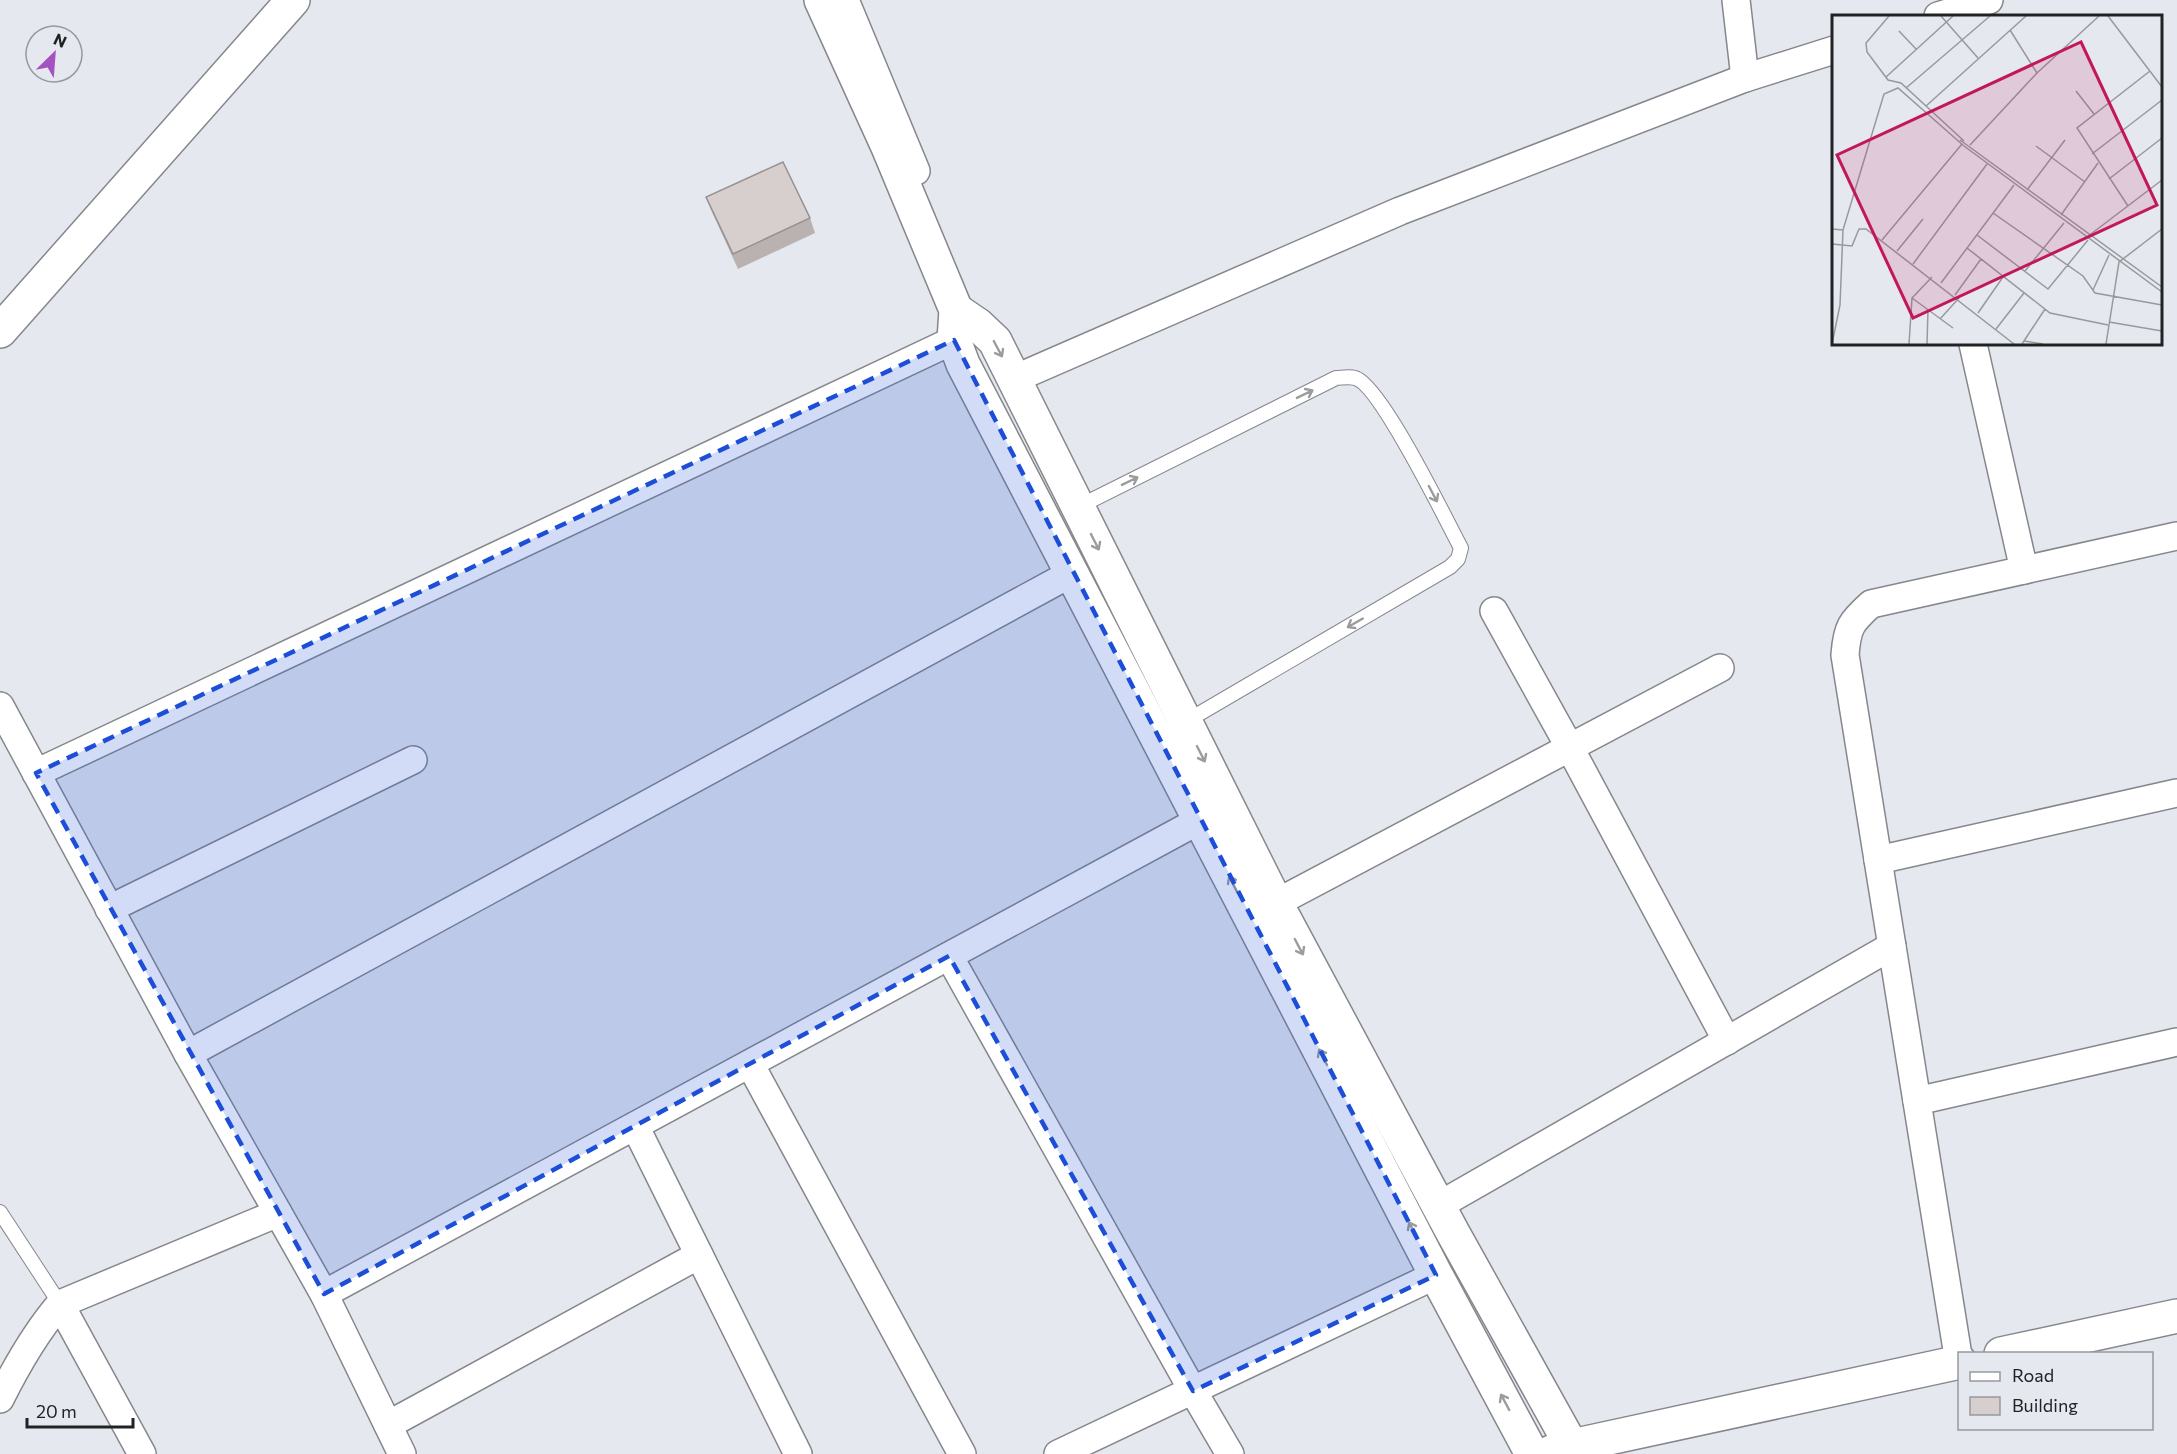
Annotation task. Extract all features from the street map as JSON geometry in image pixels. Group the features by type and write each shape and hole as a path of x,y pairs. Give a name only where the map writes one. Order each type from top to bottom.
{"main road":[{"path":"0,330 293,0"},
{"path":"821,0 888,147 963,325 963,364 1436,1275 1532,1454"},
{"path":"963,325 995,341 1275,903 1438,1206 1565,1451 1958,1362"},
{"path":"2006,1352 2177,1316"}],"street":[{"path":"36,773 963,325 845,0"},
{"path":"1736,0 1745,78"},
{"path":"1946,15 1989,0"},
{"path":"1014,379 1400,211 1745,78 1832,50"},
{"path":"1973,345 2024,570"},
{"path":"1958,1356 1845,655 1846,635 1854,620 1871,604 2177,536"},
{"path":"188,1054 1072,573"},
{"path":"1494,611 1727,1041"},
{"path":"1275,903 1720,668"},
{"path":"0,706 188,1054 324,1294 402,1454"},
{"path":"109,909 413,760"},
{"path":"1878,860 2177,793"},
{"path":"324,1294 1200,820"},
{"path":"1438,1206 1892,946"},
{"path":"950,956 1230,1454"},
{"path":"1917,1101 2177,1042"},
{"path":"750,1064 962,1454"},
{"path":"635,1126 798,1454"},
{"path":"0,1399 20,1358 60,1304 278,1213"},
{"path":"388,1425 699,1255"},
{"path":"1058,1454 1436,1275"},
{"path":"60,1304 137,1451"}],"lane":[{"path":"1078,507 1336,378 1355,378 1371,389 1415,460 1461,548 1458,560 1450,567 1185,722"},
{"path":"0,1212 60,1304"}],"highlighted area":[{"path":"954,340 1436,1275 1193,1391 949,956 324,1294 36,773"}],"building":[{"path":"783,162 810,218 733,254 706,197"}]}
